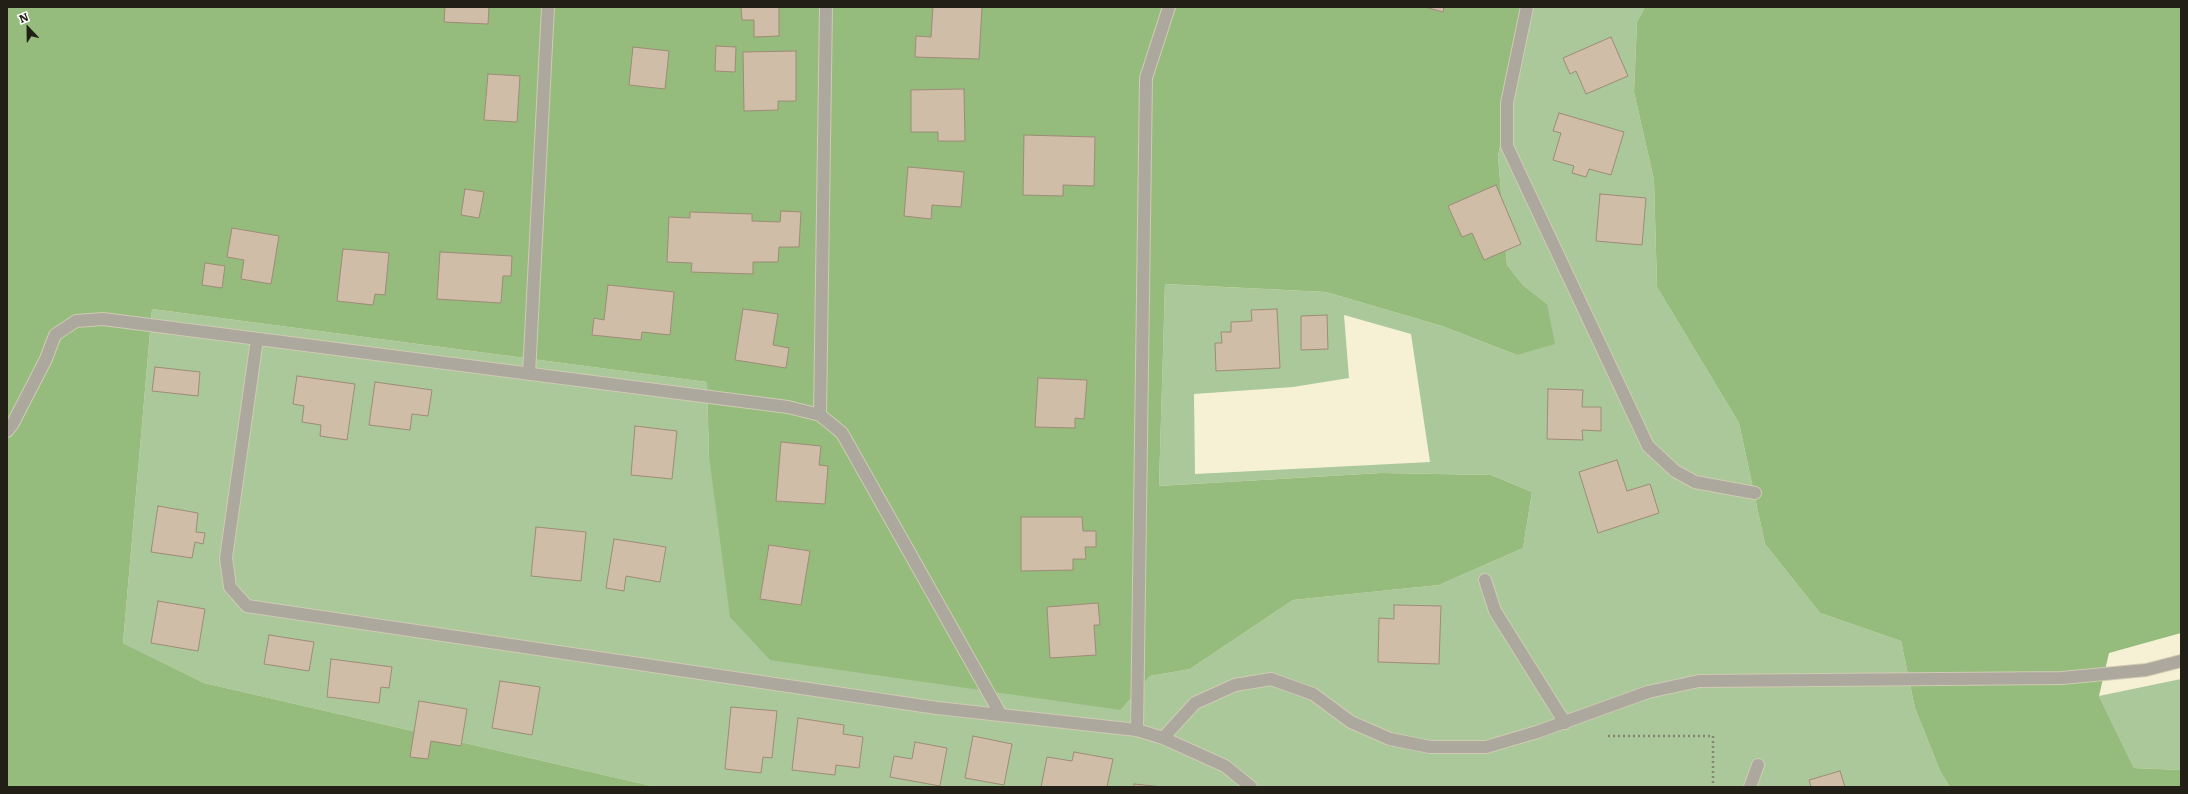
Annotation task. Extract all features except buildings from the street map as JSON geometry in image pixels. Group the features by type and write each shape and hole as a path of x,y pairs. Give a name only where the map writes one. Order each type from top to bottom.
{"street":[{"path":"529,374 548,7"},
{"path":"820,415 826,7"},
{"path":"1137,730 1146,78 1169,7"},
{"path":"1527,7 1507,103 1507,146 1648,446 1675,471 1695,482 1755,493"},
{"path":"7,431 12,425 46,359 55,335 76,321 103,319 788,407 820,415 842,433 1001,715"},
{"path":"258,339 226,558 230,587 247,606 929,706 1137,730 1163,738 1225,766 1251,787"},
{"path":"1485,580 1495,611 1565,722"},
{"path":"1163,738 1195,704 1235,685 1271,679 1313,694 1352,722 1390,739 1430,747 1486,746 1565,722 1648,692 1699,681 2062,678 2146,670 2181,661"},
{"path":"1750,787 1758,765"}],"path":[{"path":"1580,717 1596,736 1713,736 1713,787"}],"green space":[{"path":"7,7 1529,7 1498,156 1507,265 1523,285 1547,304 1555,344 1517,355 1442,326 1326,292 1165,284 1159,486 1381,473 1491,475 1532,492 1523,548 1439,585 1293,600 1190,669 1150,676 1121,710 770,660 730,617 709,456 707,382 152,309 123,643 204,683 656,787 7,787"},
{"path":"1529,7 1645,7 1637,22 1634,92 1654,180 1657,287 1739,423 1765,544 1820,613 1901,641 1915,708 1940,771 1950,787 656,787 204,683 123,643 152,309 707,382 709,456 1121,710 1150,676 1190,669 1293,600 1439,585 1523,548 1532,492 1491,475 1381,473 1159,486 1165,284 1326,292 1442,326 1517,355 1547,304 1523,285 1507,265 1498,156","holes":["1344,315 1411,334 1430,462 1195,474 1194,394 1293,387 1349,378"]},
{"path":"1645,7 2181,7 2181,633 2109,653 2099,696 2134,768 2181,770 2181,787 1950,787 1940,771 1915,708 1901,641 1820,613 1765,544 1739,423 1657,287 1654,180 1634,92 1637,22"},
{"path":"2181,679 2181,770 2134,768 2099,696"}]}
